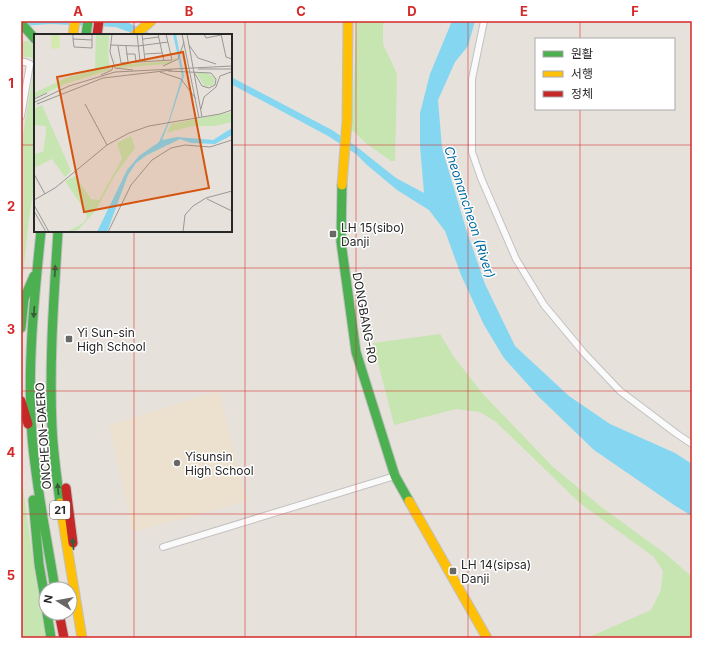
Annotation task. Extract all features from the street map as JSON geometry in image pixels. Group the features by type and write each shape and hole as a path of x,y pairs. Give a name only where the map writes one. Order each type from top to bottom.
{"main road":[{"path":"73,34 75,21"},
{"path":"86,34 88,21"},
{"path":"97,34 99,21"},
{"path":"136,34 151,21"},
{"name":"DONGBANG-RO","path":"348,21 347,121 343,170 341,242 356,352 395,476 487,638"},
{"path":"21,23 34,38"},
{"name":"ONCHEON-DAERO","path":"41,232 31,362 32,435 53,581"},
{"name":"ONCHEON-DAERO","path":"58,232 52,321 52,428 61,516 82,638"},
{"path":"21,328 24,299 38,269"},
{"path":"51,380 58,415 76,567 90,638"},
{"path":"21,401 32,435"},
{"path":"38,482 33,500 42,581"},
{"path":"48,621 51,638"},
{"path":"60,621 64,638"}],"street":[{"path":"484,21 472,79 472,152 481,178 516,259 544,305 584,354 620,391 692,444"},
{"path":"21,62 30,64 21,116"},
{"path":"163,547 395,476"}],"shaded area":[{"name":"Yisunsin High School","path":"219,391 247,501 133,532 109,425"}],"green space":[{"path":"357,21 384,21 383,44 397,74 395,161 391,161 367,144 351,129"},
{"path":"21,41 29,41 34,46 34,62 31,57 21,57"},
{"path":"34,69 34,187 28,226 21,296 21,146"},
{"path":"440,334 454,357 483,394 552,466 600,506 667,555 692,577 692,638 587,638 651,610 661,590 663,571 654,557 581,504 496,422 480,412 456,409 394,425 373,343"},
{"path":"21,473 38,592 38,621 43,621 46,638 22,638"}],"water":[{"path":"21,21 125,21 151,34 134,34 116,27 51,24 21,26"},
{"path":"452,21 475,21 468,46 455,62 438,100 442,148 466,229 485,284 515,346 569,396 610,424 675,453 692,464 692,516 594,450 539,397 504,358 484,325 461,275 445,231 429,210 397,190 356,154 328,136 232,85 232,78 332,130 357,147 396,178 424,193 420,146 420,113 430,74"}],"traffic: fast":[{"path":"86,34 88,21"},
{"path":"21,23 34,38"},
{"path":"342,185 341,242 356,352 395,476 409,501"},
{"path":"41,232 32,334 30,385 32,436 36,475 54,581"},
{"path":"58,232 52,329 51,402 53,446 60,503"},
{"path":"21,328 24,299 34,276"},
{"path":"33,500 42,581"},
{"path":"48,621 51,638"}],"traffic: slow":[{"path":"73,34 75,21"},
{"path":"136,34 151,21"},
{"path":"342,185 347,121 348,21"},
{"path":"409,501 487,638"},
{"path":"60,503 82,638"}],"traffic: jam":[{"path":"97,34 99,21"},
{"path":"21,401 28,424"},
{"path":"66,488 73,543"},
{"path":"61,621 64,638"}],"place":[{"name":"LH 15(sibo) Danji","path":"333,234"},
{"name":"Yi Sun-sin High School","path":"69,339"},
{"name":"Yisunsin High School","path":"177,463"},
{"name":"LH 14(sipsa) Danji","path":"453,571"}],"water label":[{"name":"Cheonancheon (River)","path":"470,212"}]}
